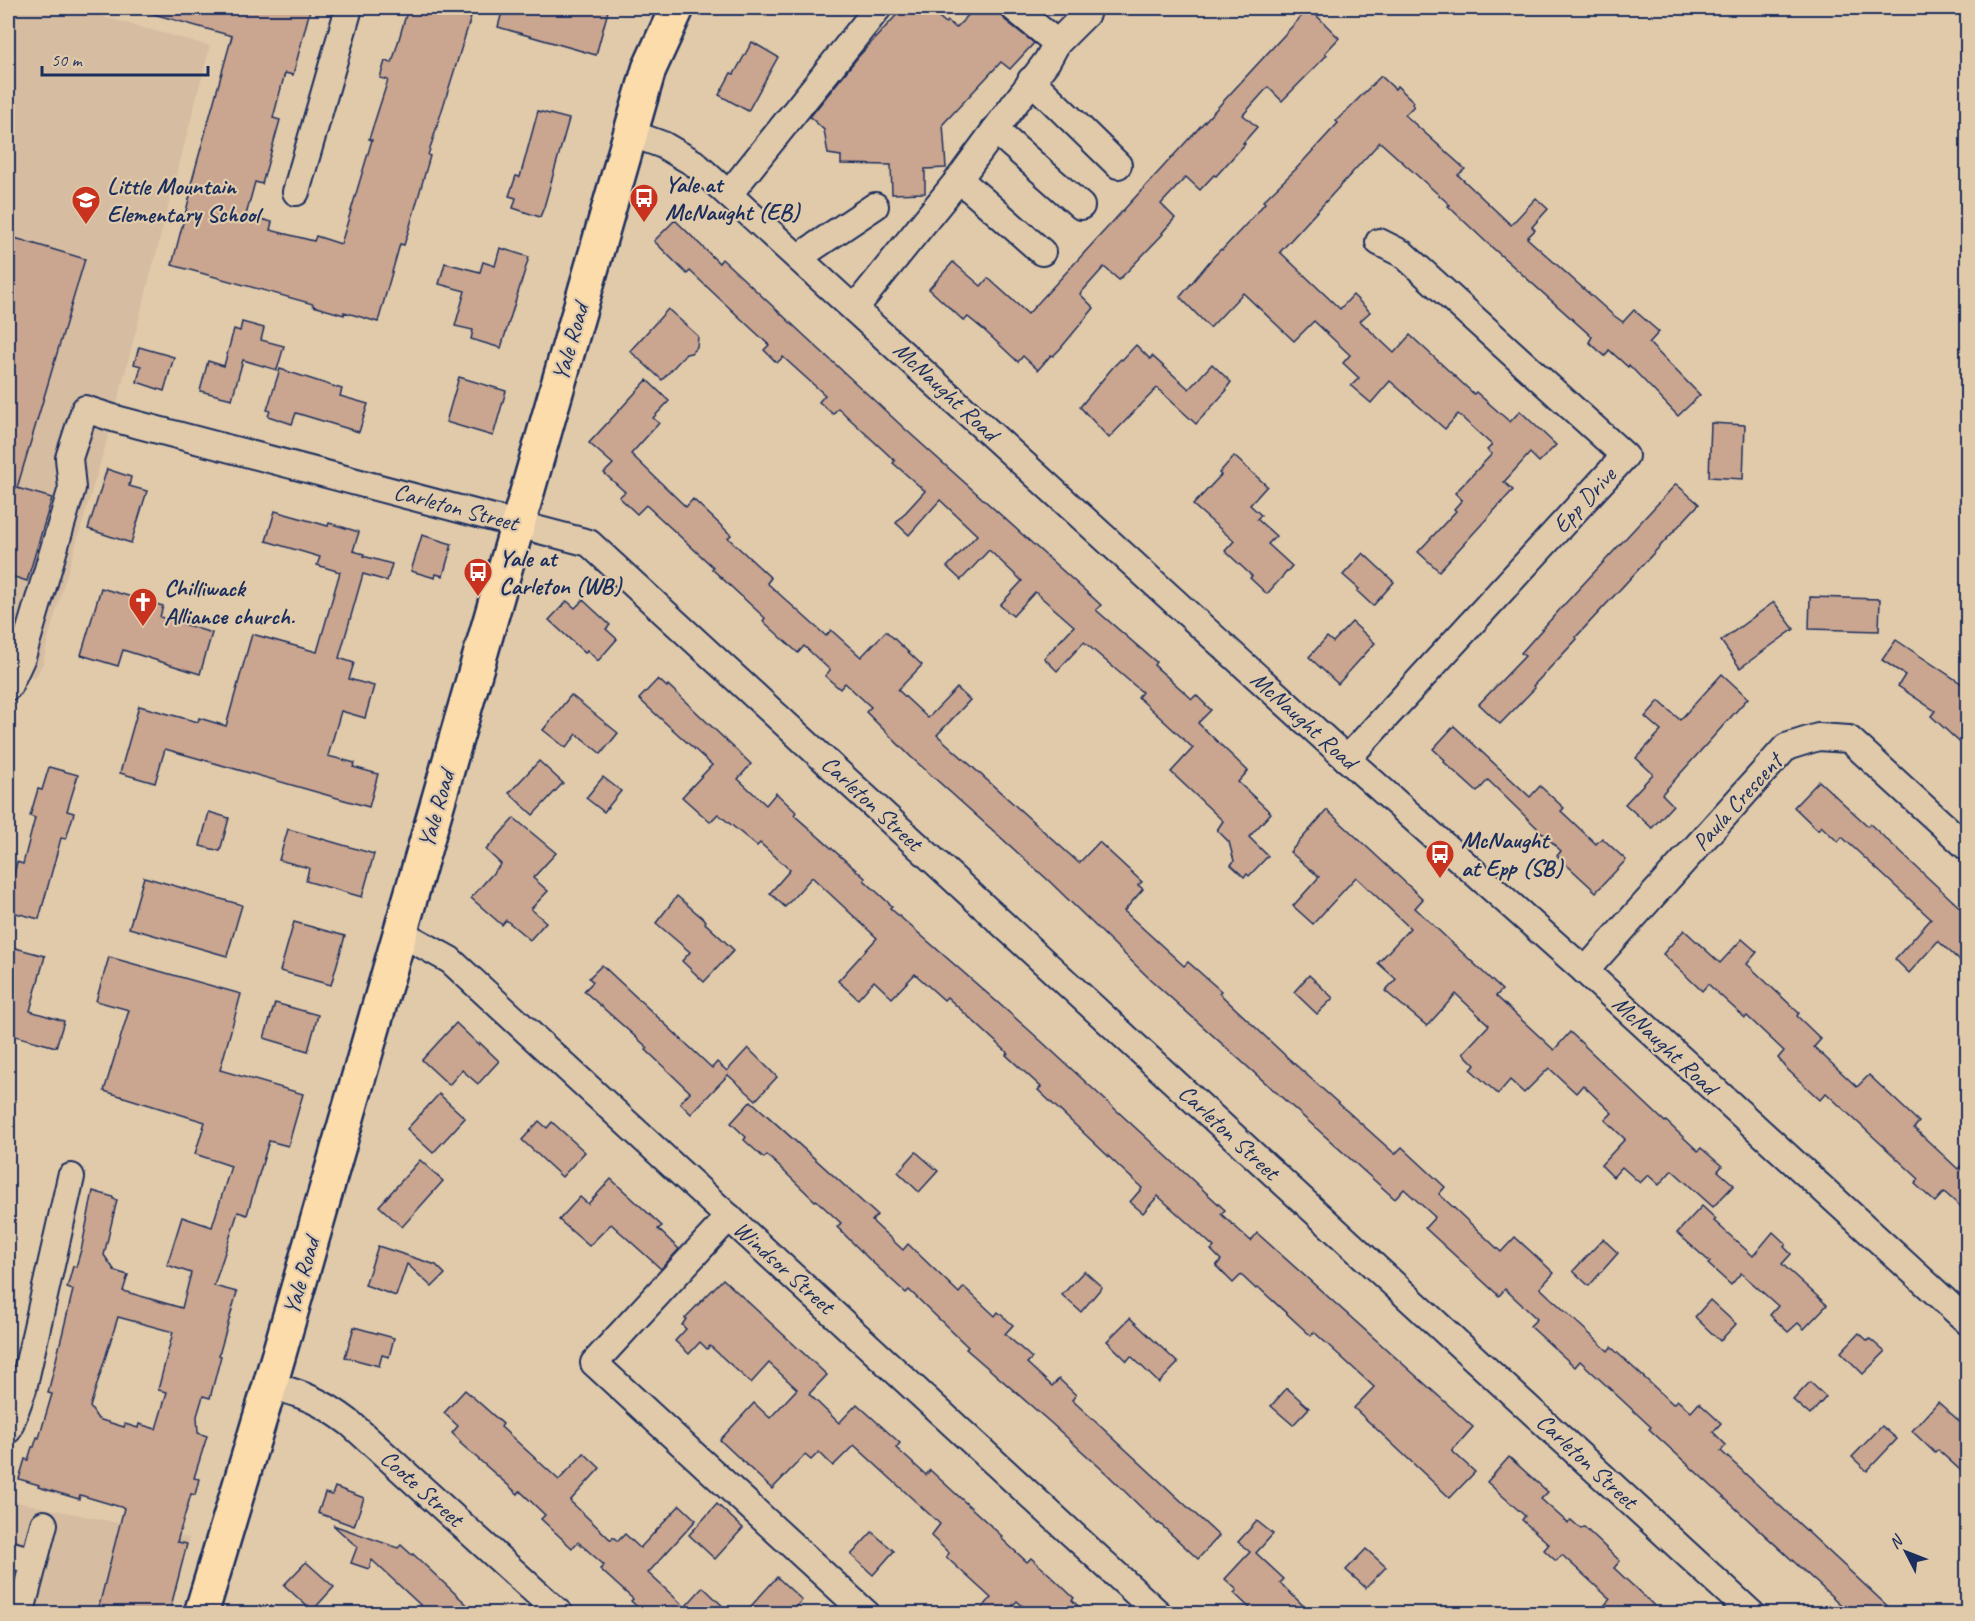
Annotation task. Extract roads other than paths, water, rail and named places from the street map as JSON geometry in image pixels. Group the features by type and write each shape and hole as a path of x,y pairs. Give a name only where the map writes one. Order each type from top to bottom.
{"main road":[{"name":"Yale Road","path":"201,1614 270,1385 649,69 677,8"}],"street":[{"path":"296,192 349,8"},
{"path":"729,194 878,8"},
{"path":"1014,8 1057,43"},
{"path":"855,308 959,179 1057,43 1086,14 1088,8"},
{"path":"1032,80 1118,165"},
{"path":"994,130 1081,206"},
{"name":"McNaught Road","path":"630,134 663,145 694,163 729,194 1968,1322"},
{"path":"959,179 1042,252"},
{"path":"799,257 875,206"},
{"name":"Epp Drive","path":"1347,759 1625,456 1403,254 1379,242"},
{"name":"Carleton Street","path":"8,687 16,645 72,488 69,458 85,409 589,543 1752,1614"},
{"name":"Paula Crescent","path":"1585,971 1786,747 1818,736 1849,740 1968,848"},
{"name":"Windsor Street","path":"401,933 450,960 1159,1614"},
{"path":"8,1430 23,1389 71,1177"},
{"path":"729,1217 594,1364 867,1614"},
{"name":"Coote Street","path":"270,1385 306,1395 350,1423 560,1614"},
{"path":"21,1611 44,1524"},
{"path":"8,1554 34,1561"}],"place":[{"name":"Yale at McNaught (EB)","path":"644,224"},
{"name":"Little Mountain Elementary School","path":"86,226"},
{"name":"Yale at Carleton (WB)","path":"478,598"},
{"name":"Chilliwack Alliance church.","path":"143,628"},
{"name":"McNaught at Epp (SB)","path":"1440,880"}]}
